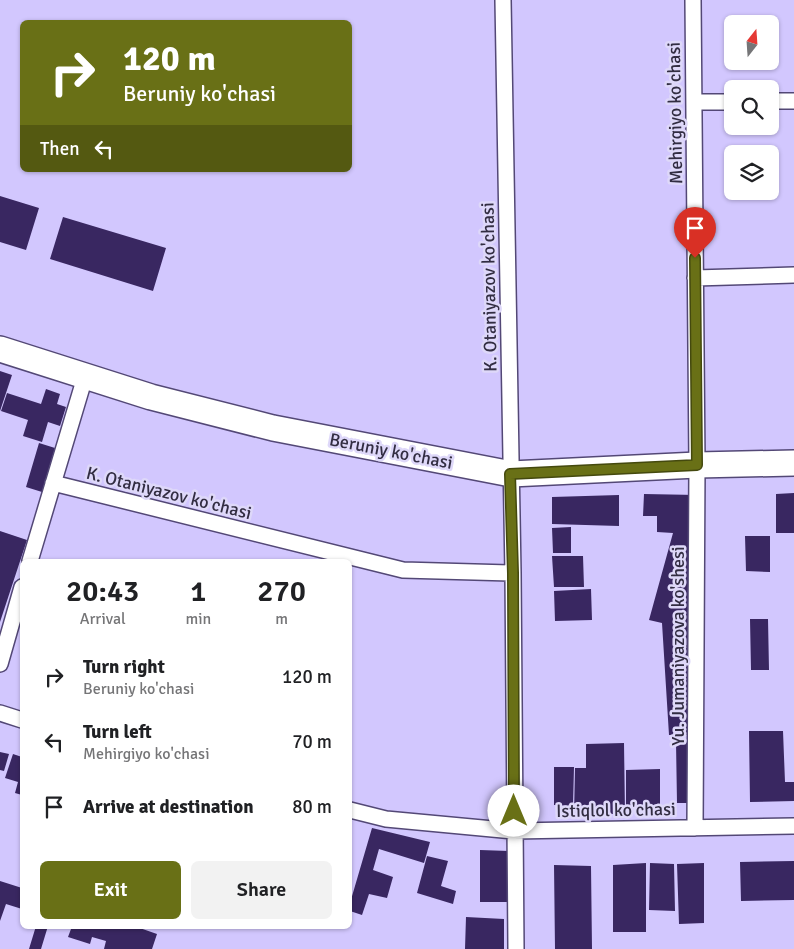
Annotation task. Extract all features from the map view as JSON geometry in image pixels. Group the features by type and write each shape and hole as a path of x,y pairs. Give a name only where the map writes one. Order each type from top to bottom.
{"main road":[{"name":"Beruniy ko'chasi","path":"0,349 151,397 273,428 510,474 697,465 794,463"}],"street":[{"name":"K. Otaniyazov ko'chasi","path":"503,0 513,573 516,949"},
{"name":"Mehirgiyo ko'chasi","path":"693,0 697,465"},
{"path":"779,101 794,101"},
{"path":"694,102 724,102"},
{"path":"695,278 794,275"},
{"path":"31,559 85,377"},
{"name":"Yu. Jumaniyazova ko'shesi","path":"696,828 697,465"},
{"name":"K. Otaniyazov ko'chasi","path":"53,483 403,570 513,573"},
{"path":"0,664 20,594"},
{"path":"0,713 20,719"},
{"name":"Istiqlol ko'chasi","path":"352,810 386,819 514,831 794,826"}],"building":[{"path":"0,196 39,208 26,250 0,242"},
{"path":"63,217 166,248 153,291 50,259"},
{"path":"0,371 12,375 0,411"},
{"path":"46,389 60,394 57,404 66,407 60,426 48,422 42,442 23,436 28,420 1,411 7,393 41,404"},
{"path":"39,443 55,448 42,492 26,487"},
{"path":"794,493 794,533 776,533 776,494"},
{"path":"644,494 697,495 696,735 669,735 662,623 649,620 673,533 657,532 657,516 643,516"},
{"path":"619,495 619,526 552,524 552,497"},
{"path":"571,527 571,553 553,553 552,528"},
{"path":"0,531 27,540 0,622"},
{"path":"745,536 770,536 770,572 746,571"},
{"path":"552,556 583,556 584,587 554,587"},
{"path":"591,589 592,620 555,621 554,591"},
{"path":"750,619 768,619 769,670 751,670"},
{"path":"749,731 783,731 785,782 794,782 794,801 750,802"},
{"path":"701,741 700,803 677,803 676,742"},
{"path":"624,743 625,814 574,814 575,768 586,768 586,744"},
{"path":"0,752 9,754 4,771 0,770"},
{"path":"13,754 20,756 20,794 15,793 18,782 5,778"},
{"path":"554,767 574,767 573,806 554,805"},
{"path":"660,769 660,807 626,808 626,770"},
{"path":"372,828 430,842 424,863 379,849 373,870 393,877 387,898 369,894 362,915 352,912 352,896"},
{"path":"480,850 509,851 509,902 480,902"},
{"path":"427,856 448,861 441,886 456,891 453,904 417,893"},
{"path":"794,861 794,900 741,901 740,862"},
{"path":"646,863 646,932 613,932 613,865"},
{"path":"650,863 674,864 675,911 649,910"},
{"path":"704,863 704,923 679,924 677,864"},
{"path":"554,865 591,866 592,949 555,949"},
{"path":"0,881 20,887 20,908 6,904 0,921"},
{"path":"466,917 504,919 504,949 465,949"},
{"path":"35,929 47,929 41,949 29,949"},
{"path":"71,929 143,929 157,934 152,949 104,949 106,941 92,937 90,944 68,937"}],"route":[{"path":"514,811 513,573 510,474 697,465 695,258"}]}
